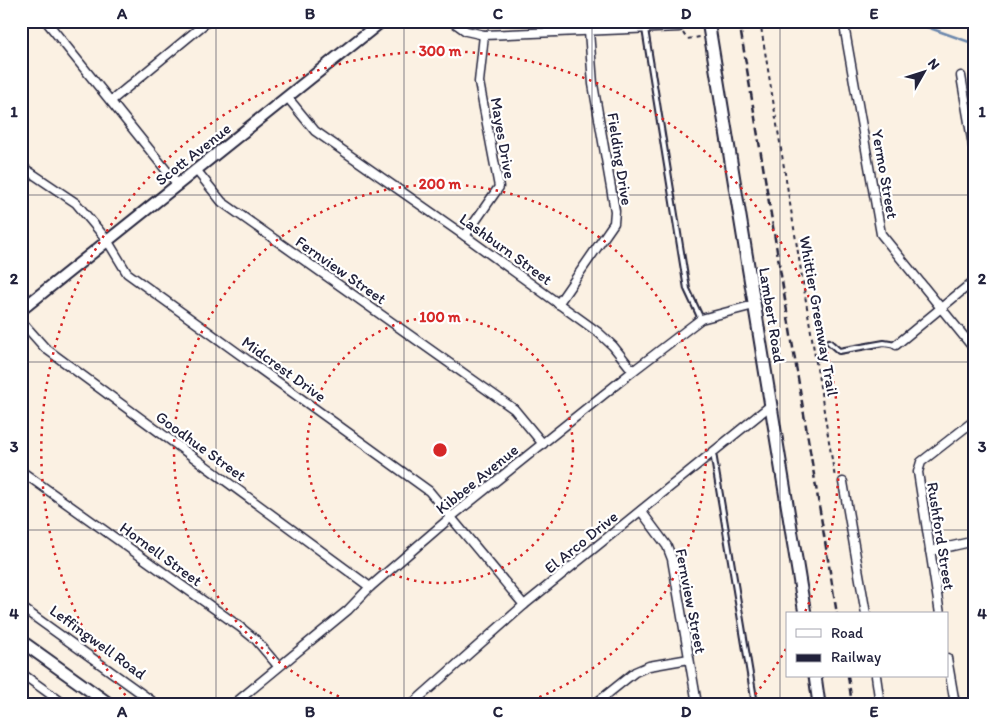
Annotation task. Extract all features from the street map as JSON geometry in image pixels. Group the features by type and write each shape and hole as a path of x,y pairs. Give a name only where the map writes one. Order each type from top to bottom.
{"main road":[{"name":"Lambert Road","path":"708,21 804,612"},
{"path":"21,641 109,704"},
{"path":"815,678 819,704"}],"street":[{"path":"46,21 178,185"},
{"path":"111,100 208,21"},
{"name":"Scott Avenue","path":"21,310 106,240 197,171 382,21"},
{"path":"452,21 466,31 484,35 679,27"},
{"name":"Fielding Drive","path":"558,304 614,223 615,211 593,84 589,31"},
{"name":"Yermo Street","path":"845,32 881,234 975,350"},
{"name":"Mayes Drive","path":"465,236 499,187 479,82 484,35"},
{"path":"961,76 975,157"},
{"name":"Lashburn Street","path":"288,98 315,131 465,236 614,346 633,371"},
{"name":"Midcrest Drive","path":"21,166 76,203 106,240 128,273 429,491 524,605"},
{"name":"Fernview Street","path":"197,171 222,202 514,410 543,444"},
{"path":"896,345 975,280"},
{"name":"Kibbee Avenue","path":"234,704 348,610 370,587 451,517 633,371 701,319 754,305"},
{"name":"Goodhue Street","path":"21,321 45,348 370,587"},
{"name":"El Arco Drive","path":"412,704 524,605 770,405"},
{"name":"Rushford Street","path":"940,612 918,472 921,462 975,420"},
{"name":"Hornell Street","path":"21,471 240,627 256,640 278,666"},
{"path":"840,481 866,612"},
{"name":"Fernview Street","path":"641,511 668,546 697,704"},
{"path":"930,551 975,541"},
{"name":"Leffingwell Road","path":"21,607 156,704"},
{"path":"595,704 635,672 649,666 689,659"},
{"path":"948,664 955,704"},
{"path":"21,673 64,704"},
{"path":"876,678 880,704"}],"lane":[{"path":"645,28 687,289 701,319"},
{"path":"829,342 839,351 884,343 896,345"},
{"path":"713,453 755,704"}],"path":[{"name":"Whittier Greenway Trail","path":"760,21 840,481"},
{"path":"679,27 687,39 710,36"}],"waterway":[{"path":"910,21 975,44"}],"railway":[{"path":"739,21 837,612"},
{"path":"848,678 852,704"}]}
